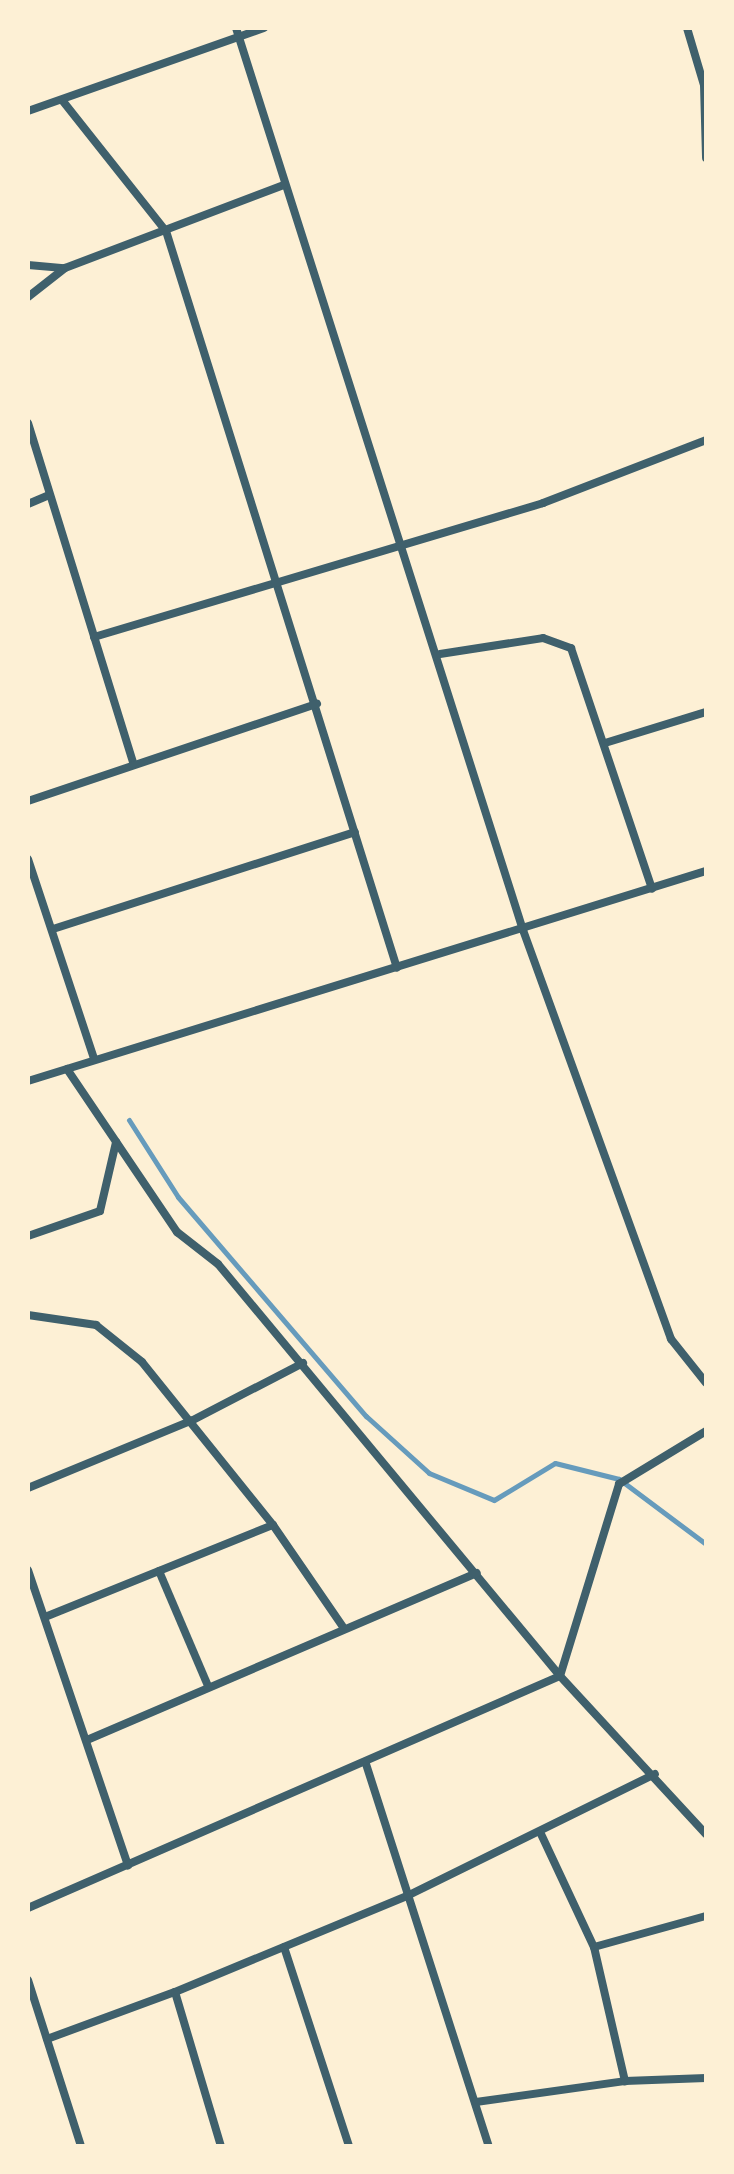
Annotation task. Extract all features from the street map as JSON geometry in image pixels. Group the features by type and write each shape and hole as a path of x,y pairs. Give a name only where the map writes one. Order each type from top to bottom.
{"street":[{"path":"28,111 237,32 264,28"},
{"path":"687,28 704,85 706,158"},
{"path":"237,32 284,185 440,654 523,930 671,1339 706,1383"},
{"path":"62,100 166,231 317,704 397,968"},
{"path":"28,297 65,268 284,185"},
{"path":"28,265 65,268"},
{"path":"28,423 133,762"},
{"path":"94,637 280,586 403,547 706,440"},
{"path":"28,504 49,495"},
{"path":"440,654 543,638 563,642 579,657 652,889"},
{"path":"28,801 133,762 317,704"},
{"path":"605,743 706,712"},
{"path":"53,929 355,832"},
{"path":"28,859 94,1059"},
{"path":"28,1081 706,871"},
{"path":"67,1069 177,1232 218,1264 560,1676 655,1774 706,1834"},
{"path":"28,1236 100,1211 116,1142"},
{"path":"28,1315 105,1330 193,1420 273,1525 343,1627"},
{"path":"28,1488 193,1420 303,1363"},
{"path":"28,1908 366,1764 560,1676 619,1484 706,1431"},
{"path":"45,1617 273,1525"},
{"path":"28,1570 128,1866"},
{"path":"159,1571 208,1686"},
{"path":"87,1740 343,1627 477,1573"},
{"path":"366,1764 489,2146"},
{"path":"47,2039 175,1992 409,1895 541,1834 655,1774"},
{"path":"541,1834 594,1947 625,2081"},
{"path":"594,1947 706,1916"},
{"path":"284,1947 349,2146"},
{"path":"28,1980 81,2146"},
{"path":"175,1992 221,2146"},
{"path":"476,2102 625,2081 706,2078"}],"waterway":[{"path":"129,1120 178,1197 366,1416 429,1473 494,1500 555,1463 619,1479 706,1544"}]}
